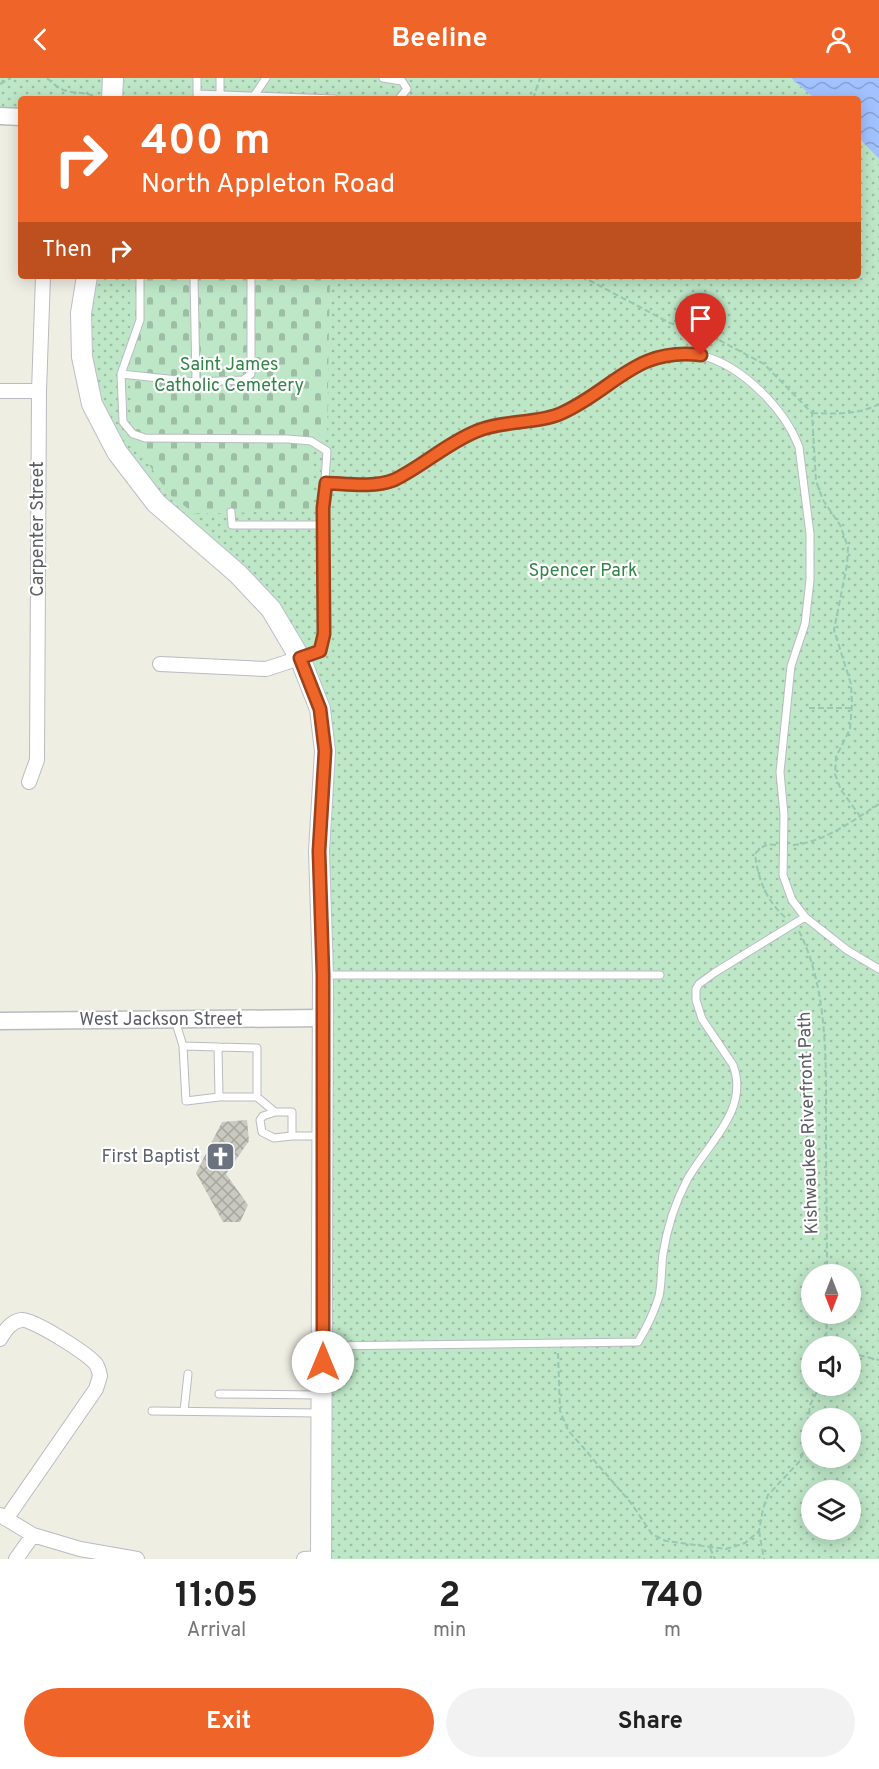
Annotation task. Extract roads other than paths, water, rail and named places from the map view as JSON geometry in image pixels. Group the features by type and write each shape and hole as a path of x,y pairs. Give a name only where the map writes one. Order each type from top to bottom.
{"main road":[{"path":"112,96 113,78"},
{"path":"87,279 81,313 82,357 92,404 117,452 156,503 238,574 271,609 300,658 320,709 325,751 319,842 323,975 323,1346 315,1559"}],"street":[{"path":"0,116 18,117"},
{"name":"Carpenter Street","path":"29,782 37,760 39,391 43,279"},
{"path":"0,391 39,391"},
{"path":"160,664 266,669 300,658"},
{"name":"West Jackson Street","path":"0,1021 322,1018"},
{"path":"0,1339 13,1323 23,1320 31,1321 94,1361 100,1376 96,1389 3,1517 33,1535 80,1550 137,1559"},
{"path":"16,1559 33,1535"}],"lane":[{"path":"197,78 197,94 212,96"},
{"path":"220,78 220,96"},
{"path":"250,96 266,78"},
{"path":"383,78 402,81 408,89 402,96"},
{"path":"140,279 140,321 121,374 123,422 133,434 146,438 311,441 327,451 323,525 324,634 320,651 300,658"},
{"path":"194,279 196,382"},
{"path":"121,374 196,382 243,380 251,374 251,279"},
{"path":"326,483 384,484 477,430 562,413 633,367 661,356 701,355 741,375 768,398 799,447 810,534 810,580 806,613 791,666 780,772 784,815 783,875 792,900 805,917 847,950 879,969"},
{"path":"231,512 232,525 323,525"},
{"path":"323,1346 639,1342 660,1293 663,1255 671,1216 687,1180 731,1114 737,1093 738,1083 733,1065 702,1019 696,1000 696,989 714,973 805,917"},
{"path":"323,975 660,975"},
{"path":"175,1020 183,1046 186,1101 219,1097 257,1097 274,1112"},
{"path":"183,1046 257,1048 257,1097"},
{"path":"218,1047 219,1097"},
{"path":"292,1136 292,1112 274,1112 263,1116 260,1120 262,1132 274,1138 323,1136"},
{"path":"184,1412 188,1374"},
{"path":"219,1394 322,1404"},
{"path":"152,1411 184,1412 322,1404"}],"water":[{"path":"791,78 879,78 879,159 861,140 861,96 812,96"}],"place":[{"name":"First Baptist","path":"221,1157"}],"park label":[{"name":"Saint James Catholic Cemetery","path":"229,375"},
{"name":"Spencer Park","path":"583,571"}]}
